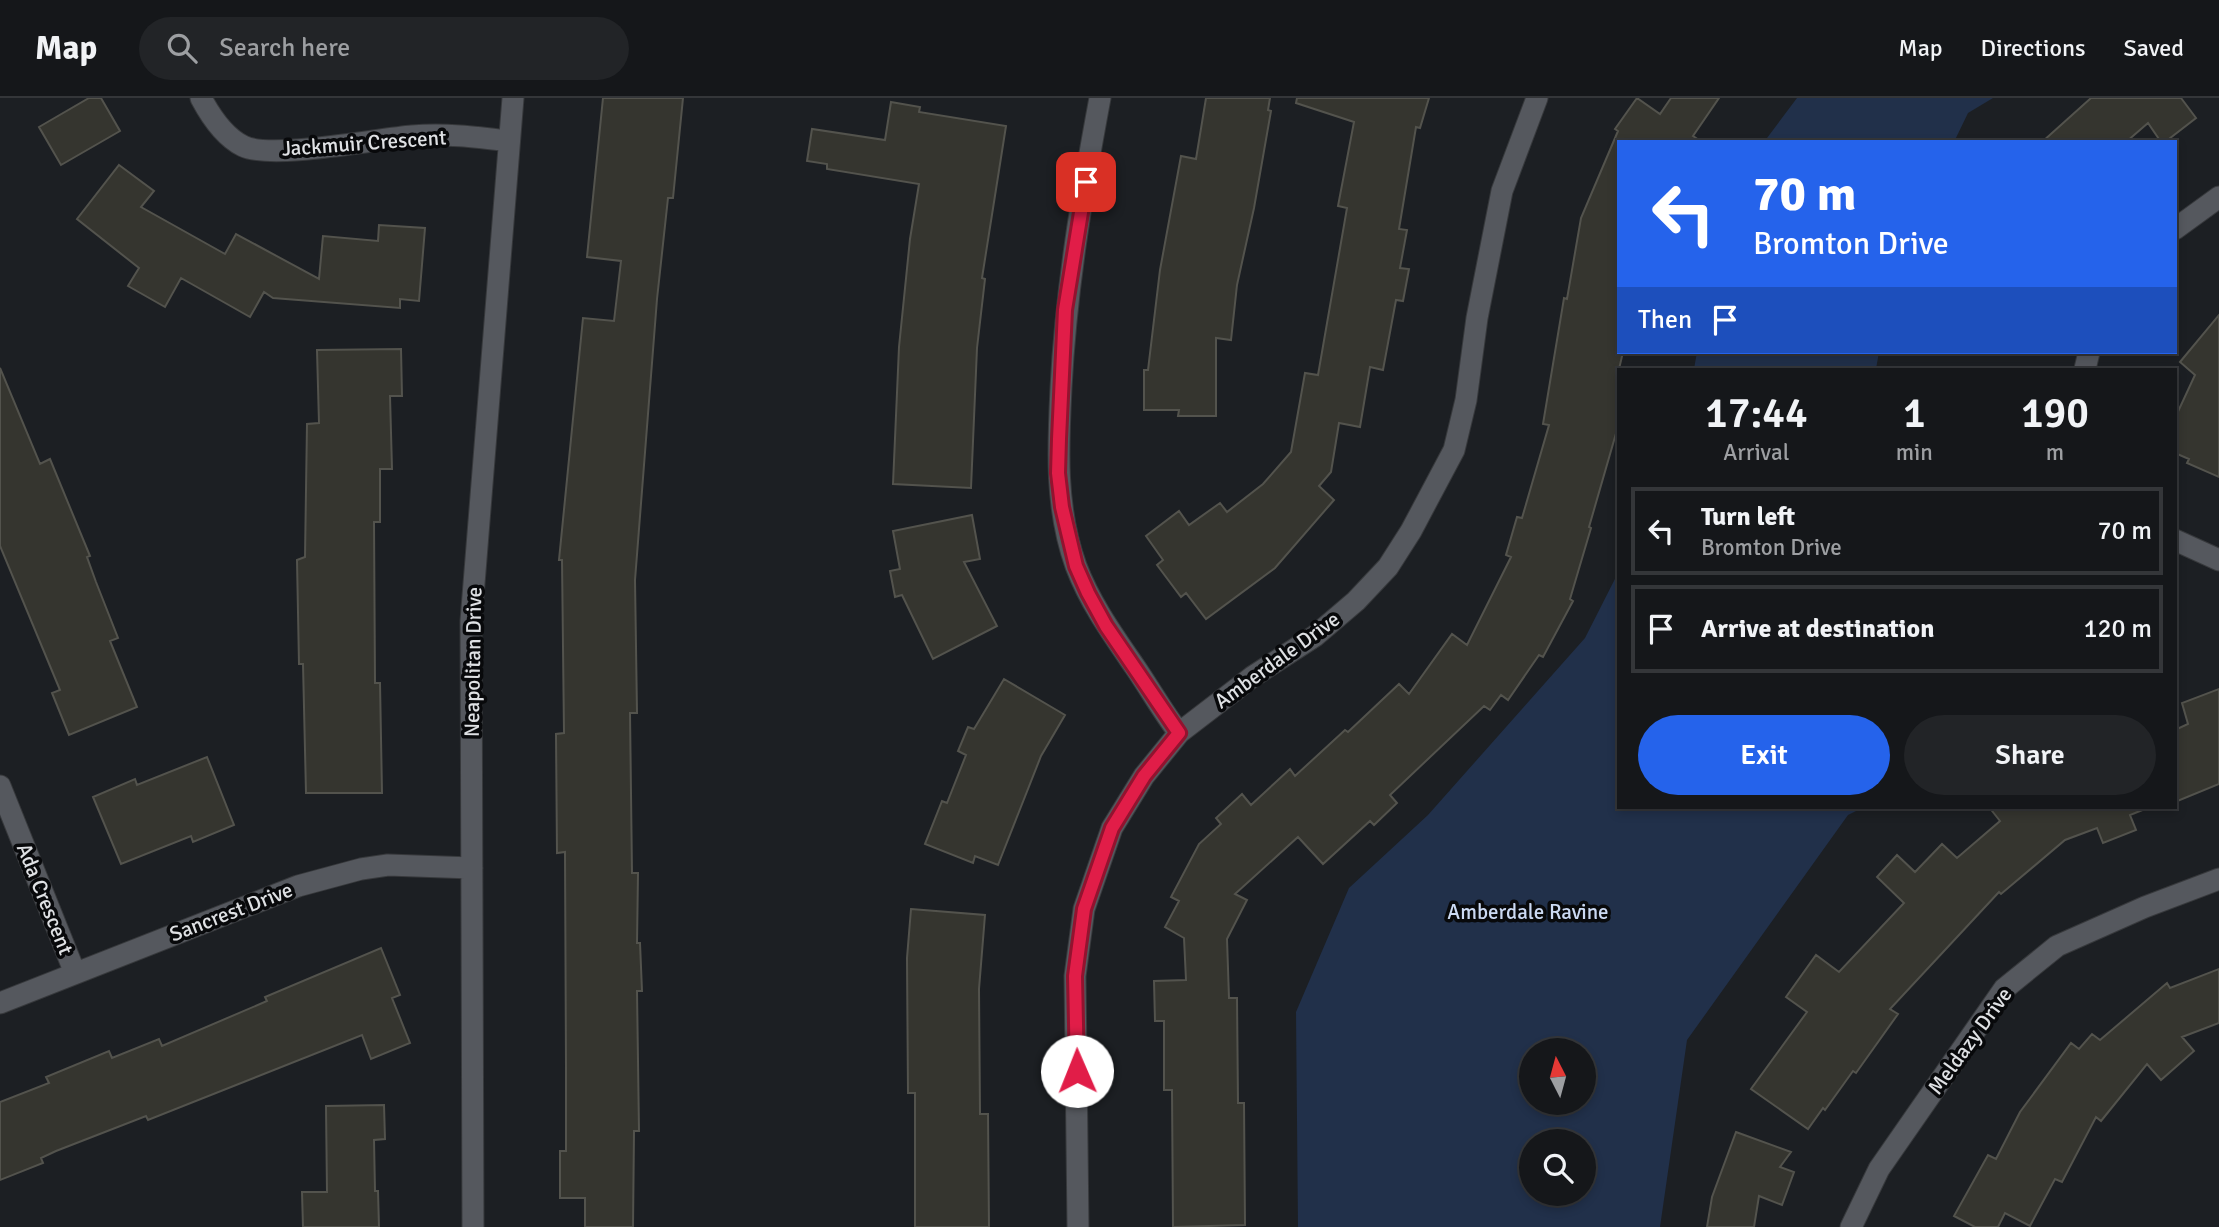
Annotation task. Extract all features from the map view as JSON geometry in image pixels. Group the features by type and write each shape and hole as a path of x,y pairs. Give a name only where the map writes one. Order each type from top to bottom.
{"street":[{"name":"Jackmuir Crescent","path":"201,98 209,113 225,131 243,146 262,149 300,149 415,136 468,136 508,141"},
{"name":"Neapolitan Drive","path":"473,1227 471,621 513,98"},
{"path":"1100,98 1065,310 1059,439 1061,495 1068,538 1088,593 1106,626 1179,733"},
{"name":"Amberdale Drive","path":"1078,1227 1075,976 1084,909 1112,828 1144,776 1179,733 1252,677 1315,636 1356,601 1388,567 1411,531 1454,450 1466,400 1502,191 1537,98"},
{"path":"2177,228 2219,197"},
{"path":"2177,541 2219,560"},
{"name":"Ada Crescent","path":"0,786 75,973"},
{"name":"Sancrest Drive","path":"0,1003 298,886 342,873 388,865 472,868"},
{"name":"Meldazy Drive","path":"1851,1227 1879,1169 2004,989 2057,946 2144,907 2219,879"}],"green space":[{"path":"1797,98 1993,98 1968,113 1955,140 1766,140"},
{"path":"1697,354 1879,354 1876,368 1694,368"},
{"name":"Amberdale Ravine","path":"1617,575 1617,809 1860,809 1848,815 1687,1040 1660,1227 1298,1227 1296,1012 1349,888 1428,815 1585,638"}],"building":[{"path":"89,98 101,98 120,131 61,165 39,127"},
{"path":"603,98 683,98 673,198 668,198 657,299 635,580 637,713 630,713 632,873 638,873 637,943 640,943 642,991 637,991 639,1131 634,1131 633,1227 585,1227 585,1198 560,1198 560,1151 566,1151 566,1067 565,852 557,853 556,734 564,733 562,560 559,560 583,318 614,321 621,261 587,257"},
{"path":"1206,98 1270,98 1268,110 1271,111 1237,285 1231,340 1216,338 1216,416 1178,416 1179,410 1144,410 1144,370 1148,370 1160,270 1181,156 1196,159"},
{"path":"1297,98 1429,98 1420,128 1416,127 1399,229 1407,230 1400,268 1409,269 1403,301 1396,300 1383,370 1370,367 1360,427 1339,423 1331,472 1319,486 1334,500 1275,568 1206,619 1186,593 1181,597 1157,565 1163,560 1146,536 1179,511 1189,525 1220,503 1227,512 1263,484 1291,452 1305,373 1318,375 1347,208 1338,206 1354,122 1296,103"},
{"path":"1637,98 1660,114 1671,98 1719,98 1693,136 1699,140 1617,140 1617,354 1623,354 1617,368 1617,430 1570,599 1573,601 1543,657 1539,655 1508,700 1501,695 1490,710 1484,706 1390,795 1397,803 1374,825 1370,821 1323,864 1298,837 1235,894 1247,900 1227,939 1229,998 1237,998 1238,1103 1244,1103 1245,1225 1173,1227 1172,1090 1164,1090 1164,1021 1155,1021 1154,981 1186,980 1184,938 1165,927 1179,901 1171,897 1199,844 1221,824 1216,818 1242,794 1251,805 1290,769 1295,776 1345,730 1348,732 1399,684 1409,694 1452,634 1467,645 1511,557 1506,555 1517,517 1522,518 1549,425 1543,424 1564,298 1567,299 1581,218 1618,131 1615,129"},
{"path":"2091,98 2181,98 2196,118 2168,140 2160,140 2148,123 2128,140 2044,140"},
{"path":"891,102 920,107 919,112 1006,126 982,278 985,279 977,348 971,488 893,484 899,347 910,239 919,184 827,169 827,164 807,161 812,129 885,140"},
{"path":"119,165 154,191 141,207 225,254 236,234 319,279 323,236 378,241 379,225 425,228 419,301 400,299 400,308 273,298 264,292 250,317 181,278 165,307 128,286 139,268 77,219"},
{"path":"2219,315 2219,477 2187,463 2189,459 2177,454 2177,414 2195,375 2180,362"},
{"path":"401,349 402,396 390,396 392,469 380,469 380,522 374,522 375,683 380,683 382,793 306,793 297,560 305,557 307,424 319,423 317,350"},
{"path":"0,368 40,464 50,459 90,556 87,557 118,638 110,641 137,707 69,735 52,693 60,690 0,546"},
{"path":"972,515 980,559 964,562 997,626 933,659 902,595 895,597 890,571 900,569 893,531"},
{"path":"1004,679 1065,715 1041,756 998,865 975,856 973,863 925,844 942,801 947,803 966,755 958,751 968,727 974,729"},
{"path":"2219,689 2219,784 2177,801 2177,729 2188,724 2182,703"},
{"path":"207,757 234,825 193,842 191,836 121,864 93,797 135,779 137,785"},
{"path":"1991,809 2145,809 2130,815 2136,830 2103,843 2097,828 2065,840 2001,894 1999,892 1890,1009 1898,1014 1856,1073 1853,1071 1808,1129 1751,1089 1807,1012 1786,997 1816,955 1839,972 1904,903 1877,877 1897,855 1915,872 1942,844 1957,858 2000,821"},
{"path":"911,909 985,915 979,989 980,1114 988,1114 989,1227 915,1227 915,1093 908,1093 907,958"},
{"path":"381,948 400,995 392,998 410,1043 371,1059 362,1035 148,1120 146,1116 56,1151 41,1158 43,1163 0,1180 0,1102 49,1083 46,1077 109,1051 112,1058 159,1039 162,1046 267,1001 265,997"},
{"path":"2219,969 2219,1023 2182,1037 2194,1051 2161,1080 2147,1064 2101,1121 2096,1117 2062,1182 2055,1179 2030,1226 2005,1213 1998,1227 1975,1227 1954,1216 1988,1155 1996,1159 2020,1112 2071,1043 2079,1049 2092,1034 2100,1040 2167,983 2170,988"},
{"path":"384,1105 385,1139 374,1140 379,1227 303,1227 302,1192 327,1192 326,1106"},
{"path":"1736,1132 1791,1152 1780,1167 1794,1172 1782,1205 1759,1196 1754,1227 1707,1227 1712,1197"}],"route":[{"path":"1077,1071 1075,976 1084,909 1112,828 1144,776 1179,733 1106,626 1088,593 1076,566 1062,507 1058,473 1065,310 1086,182"}]}
